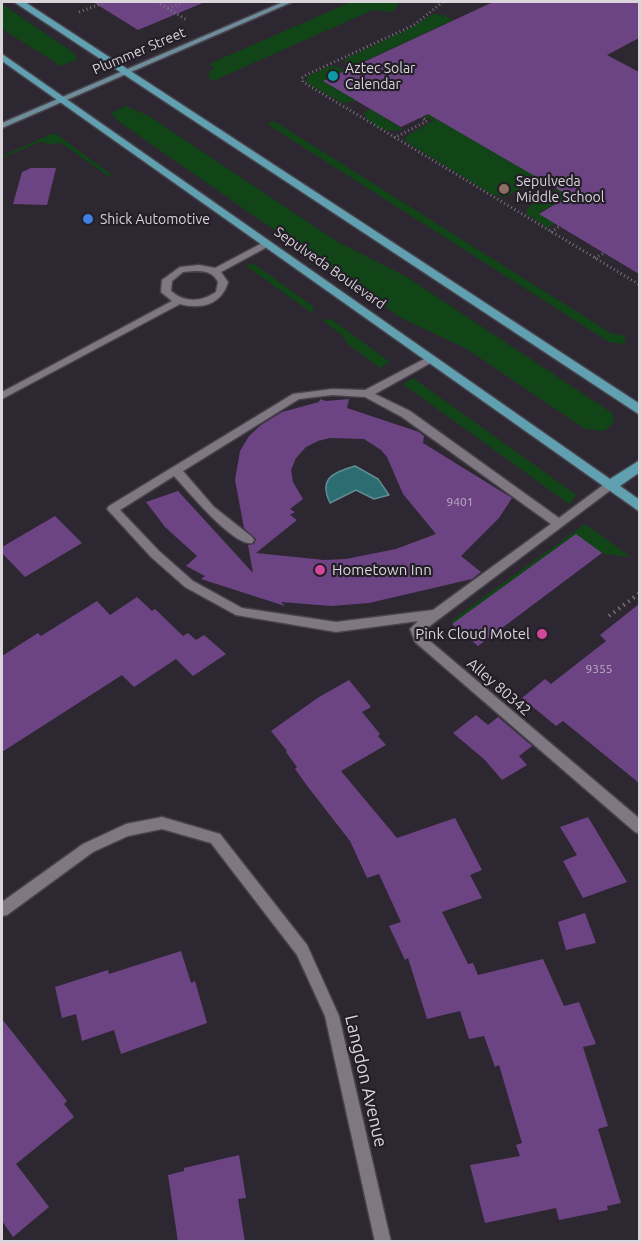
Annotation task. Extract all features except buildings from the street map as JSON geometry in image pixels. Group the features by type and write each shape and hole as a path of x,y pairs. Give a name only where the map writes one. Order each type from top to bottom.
{"main road":[{"path":"19,2 639,411"},
{"name":"Plummer Street","path":"2,126 288,2"},
{"name":"Sepulveda Boulevard","path":"2,57 639,507"},
{"path":"610,486 639,465"}],"street":[{"path":"215,272 266,244"},
{"path":"189,268 208,269 215,272 221,276 223,288 214,298 197,303 179,301 166,292 167,280 173,274 189,268"},
{"path":"2,396 179,301"},
{"path":"367,394 430,359"},
{"path":"437,614 336,627 240,612 189,584 155,554 113,509 297,396 332,392 367,394 406,414 559,524"},
{"path":"176,471 210,510 248,540"},
{"name":"Alley 80342","path":"610,486 416,629 419,639 639,828"},
{"name":"Langdon Avenue","path":"2,910 88,848 126,830 162,823 215,838 302,950 332,1016 383,1242"}],"path":[{"path":"79,12 106,2"},
{"path":"157,2 187,20"},
{"path":"168,8 183,2"},
{"path":"443,2 414,25 302,78 304,84 639,285"},
{"path":"394,138 427,121 421,117"},
{"path":"551,232 560,226"},
{"path":"595,258 604,253"},
{"path":"609,616 626,607 639,593"}],"green space":[{"path":"351,2 396,2 398,6 391,12 373,10 213,81 209,78 209,73 214,68 209,64"},
{"path":"2,4 71,51 78,59 61,66 2,29"},
{"path":"432,14 444,15 453,20 352,67 344,62 347,58 415,26"},
{"path":"336,66 345,71 323,81 357,101 342,103 306,82 308,76 327,67"},
{"path":"126,106 149,116 338,242 407,277 612,413 614,423 604,431 585,429 467,349 401,318 118,121 111,113"},
{"path":"373,107 375,112 403,129 392,131 375,125 364,113"},
{"path":"428,114 539,178 506,197 493,195 405,141 406,136 433,121 424,116"},
{"path":"274,121 612,334 625,336 625,342 623,344 609,342 267,124"},
{"path":"51,134 56,134 112,175 108,176 61,143 40,142 2,158"},
{"path":"558,189 569,196 539,213 555,223 548,228 527,214 526,210"},
{"path":"254,264 314,307 312,313 245,265"},
{"path":"331,319 390,362 380,368 348,344 342,335 322,320"},
{"path":"413,378 575,494 575,498 569,504 403,384"},
{"path":"585,524 631,557 597,553 456,625 451,621"}],"water":[{"path":"355,466 378,479 389,495 374,499 356,490 330,503 326,488 330,477"}],"place":[{"name":"Aztec Solar Calendar","path":"333,76"},
{"name":"Sepulveda Middle School","path":"504,189"},
{"name":"Shick Automotive","path":"88,219"},
{"name":"Hometown Inn","path":"320,570"},
{"name":"Pink Cloud Motel","path":"542,634"}]}
